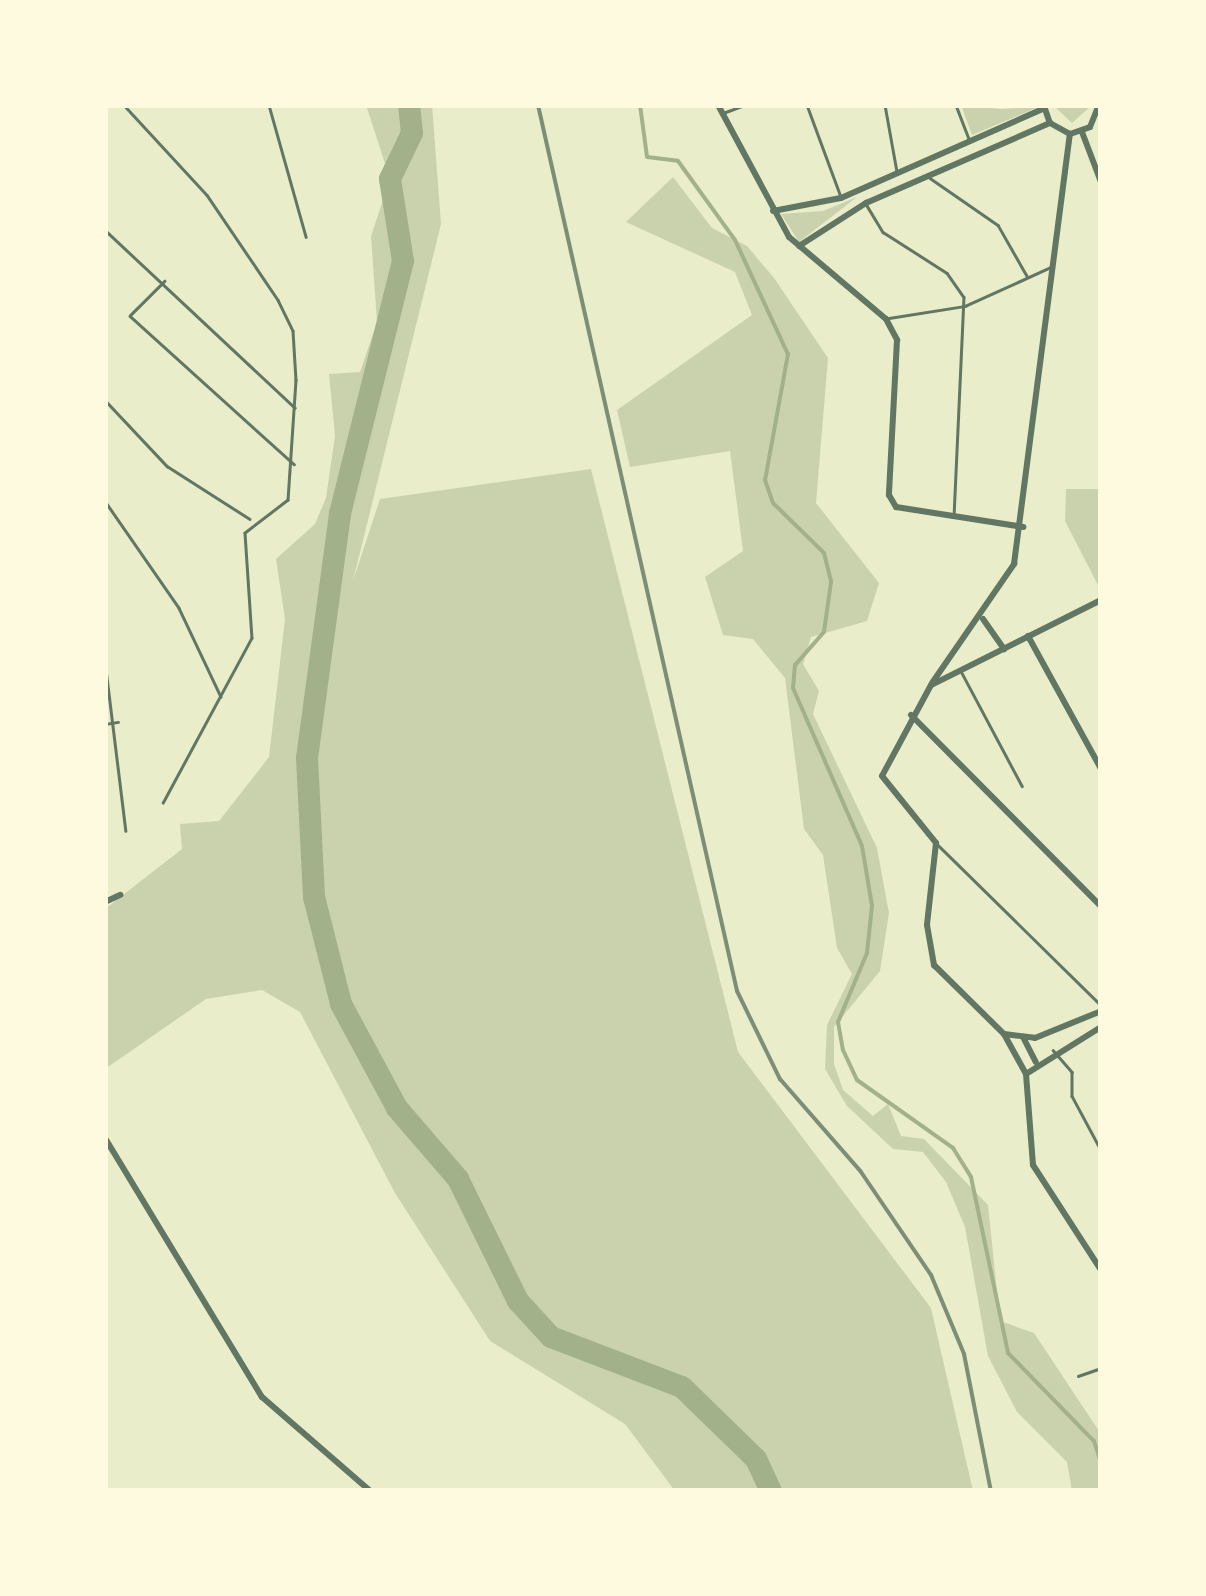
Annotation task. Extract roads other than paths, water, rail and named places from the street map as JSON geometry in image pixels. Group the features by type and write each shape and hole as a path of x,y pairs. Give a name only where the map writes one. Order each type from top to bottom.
{"street":[{"path":"773,211 841,198 1044,107 1050,123 1070,134 1082,132 1099,105"},
{"path":"720,109 773,211 798,246 886,319 899,357 889,495 907,513 1023,527"},
{"path":"798,246 866,203 1050,123"},
{"path":"1082,132 1101,182"},
{"path":"1070,134 1023,527 983,619 911,715 882,776 936,843 928,950 945,980 1004,1034 1026,1074 1033,1164 1101,1270"},
{"path":"931,685 1101,601"},
{"path":"983,619 1004,649"},
{"path":"1028,636 1101,769"},
{"path":"911,715 1101,906"},
{"path":"105,902 120,895"},
{"path":"1004,1034 1023,1037 1101,1008"},
{"path":"1026,1074 1053,1050 1101,1027"},
{"path":"1023,1037 1036,1062"},
{"path":"105,1138 262,1397 370,1491"}],"lane":[{"path":"105,400 167,466 251,520 282,511 296,465 293,331 278,300 207,195 124,105"},
{"path":"269,105 306,237"},
{"path":"720,109 745,105"},
{"path":"807,105 841,198"},
{"path":"885,105 897,173"},
{"path":"956,105 970,142"},
{"path":"924,175 998,225 1028,278"},
{"path":"866,203 890,238 955,281 965,306 954,519"},
{"path":"105,230 165,281 296,409"},
{"path":"886,319 965,306 1053,266"},
{"path":"165,281 130,316 296,465"},
{"path":"105,502 186,619 221,697"},
{"path":"163,803 252,638 243,560 251,520"},
{"path":"105,661 118,722 126,831"},
{"path":"960,670 1022,786"},
{"path":"105,724 118,722"},
{"path":"936,843 1101,1008"},
{"path":"1053,1050 1072,1072 1072,1096 1101,1150"},
{"path":"1078,1376 1101,1368"}],"waterway":[{"path":"409,105 412,133 390,179 403,261 340,514 307,758 314,897 341,1004 397,1108 458,1179 518,1301 551,1337 682,1387 756,1459 771,1491"},
{"path":"640,105 647,157 678,161 735,240 788,354 765,480 773,503 824,553 831,582 824,632 795,665 793,688 862,846 872,906 867,953 838,1022 843,1050 857,1080 953,1148 971,1177 1008,1353 1094,1441 1101,1462"}],"railway":[{"path":"538,105 737,991 780,1079 861,1172 931,1275 964,1354 991,1491"}]}
